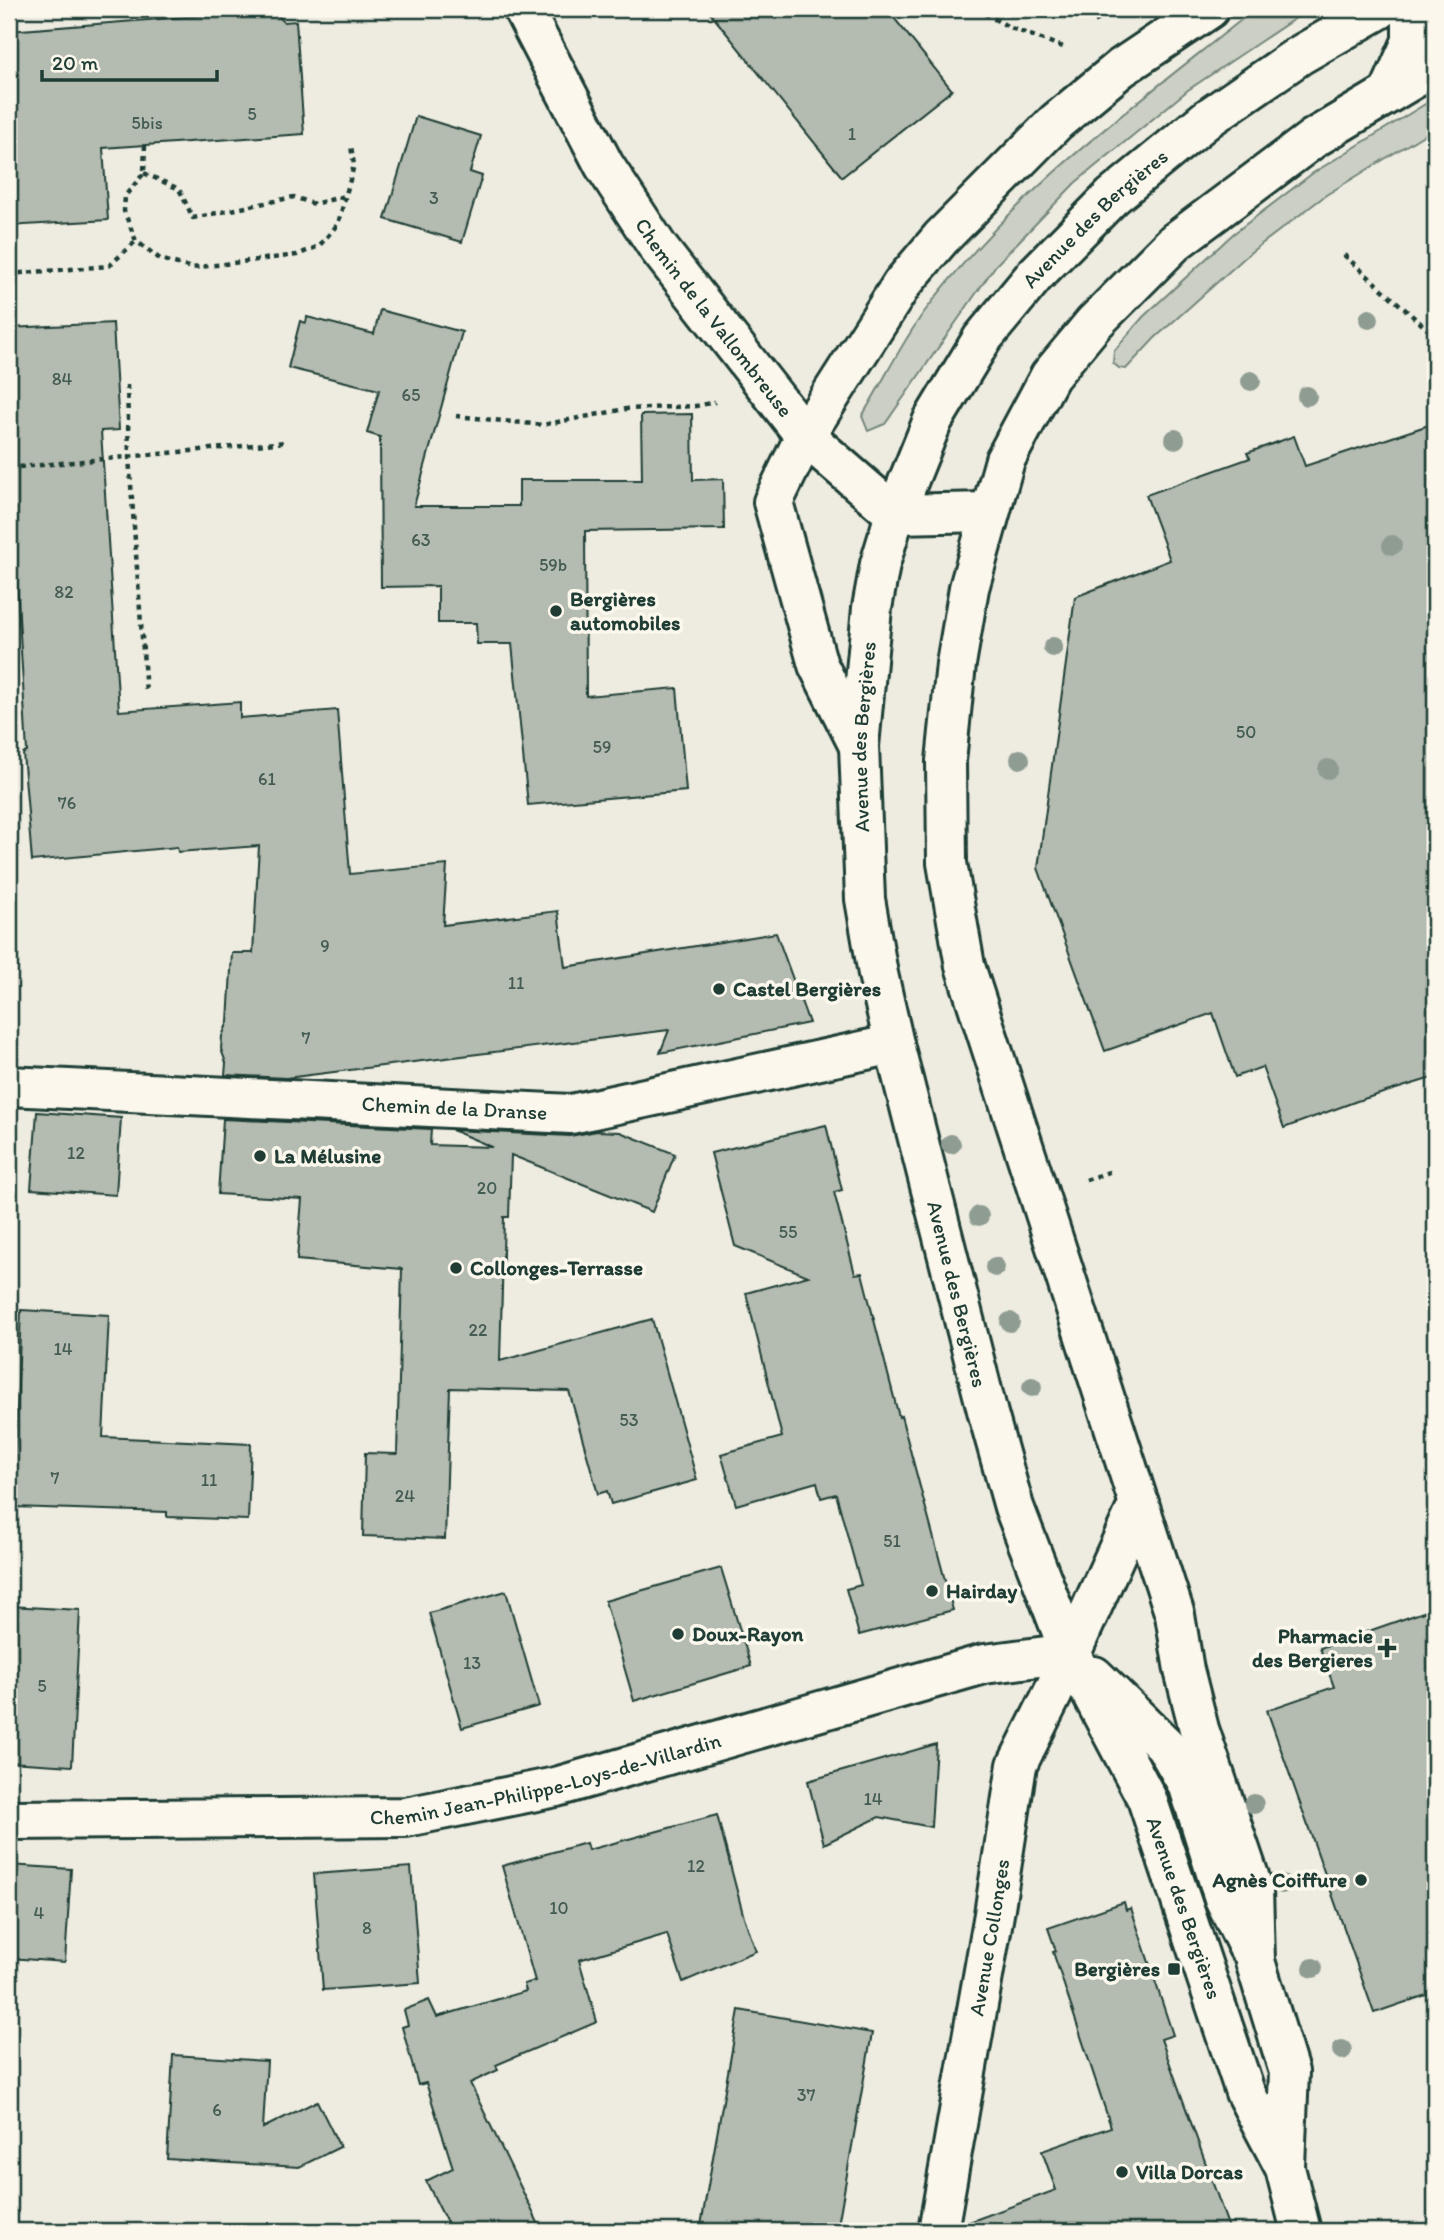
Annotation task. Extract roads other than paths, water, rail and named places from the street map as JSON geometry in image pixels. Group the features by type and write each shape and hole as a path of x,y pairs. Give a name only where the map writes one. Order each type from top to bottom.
{"street":[{"name":"Chemin de la Vallombreuse","path":"523,9 604,166 659,249 805,436 895,514"},
{"path":"859,746 818,665 774,502 805,436 902,284 941,238 1056,122 1121,68 1209,9"},
{"name":"Avenue des Bergières","path":"1301,2231 1285,2168 1245,2092 1147,1799 1070,1653 1014,1507 894,1044 865,900 859,746 872,608 880,564 895,514 933,420 982,339 1035,275 1112,197 1207,119 1300,55 1380,9"},
{"path":"1389,93 1412,41 1412,9"},
{"name":"Avenue des Bergières","path":"1255,1961 1252,1888 1199,1730 1184,1670 1175,1615 965,966 947,863 946,761 956,664 969,588 989,512 1005,460 1050,376 1094,323 1175,242 1314,138 1435,66"},
{"path":"895,514 989,512"},
{"name":"Chemin de la Dranse","path":"9,1086 571,1114 894,1044"},
{"path":"1070,1653 1139,1503"},
{"name":"Avenue des Bergières","path":"1070,1653 1165,1745 1189,1787 1224,1898 1255,1961 1289,2072 1285,2168"},
{"name":"Chemin Jean-Philippe-Loys-de-Villardin","path":"9,1820 406,1817 556,1787 984,1664 1070,1653"},
{"name":"Avenue Collonges","path":"937,2231 994,1914 1017,1765 1070,1653"}],"place":[{"name":"Bergières automobiles","path":"556,611"},
{"name":"Castel Bergières","path":"719,989"},
{"name":"La Mélusine","path":"260,1156"},
{"name":"Collonges-Terrasse","path":"456,1268"},
{"name":"Hairday","path":"932,1591"},
{"name":"Doux-Rayon","path":"678,1634"},
{"name":"Pharmacie des Bergieres","path":"1387,1648"},
{"name":"Agnès Coiffure","path":"1361,1880"},
{"name":"Bergières","path":"1174,1969"},
{"name":"Villa Dorcas","path":"1122,2172"}]}
